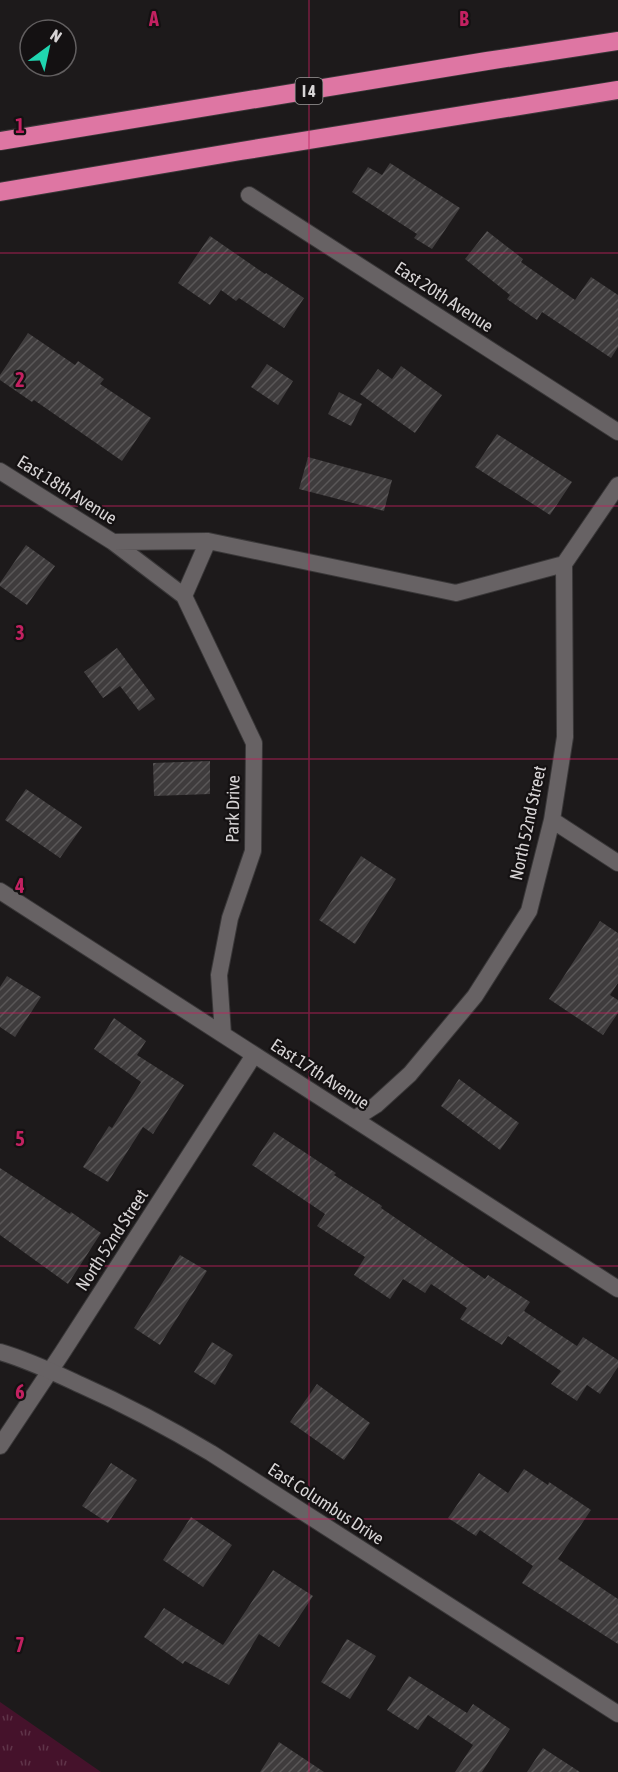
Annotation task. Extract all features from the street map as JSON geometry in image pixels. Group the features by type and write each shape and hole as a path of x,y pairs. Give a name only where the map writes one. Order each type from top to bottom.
{"highway":[{"name":"I 4","path":"0,141 618,41"},
{"path":"0,192 241,150 618,90"}],"street":[{"name":"East 20th Avenue","path":"249,195 618,432"},
{"name":"East 18th Avenue","path":"0,471 113,542"},
{"path":"113,542 208,541 456,593 564,564 618,485"},
{"path":"183,596 208,541"},
{"name":"Park Drive","path":"113,542 183,596 254,743 253,851 230,918 219,975 223,1034"},
{"name":"North 52nd Street","path":"354,1119 376,1105 410,1074 475,996 530,911 552,820 565,737 564,564"},
{"path":"552,820 618,863"},
{"name":"East 17th Avenue","path":"0,891 618,1289"},
{"name":"North 52nd Street","path":"0,1446 254,1055"},
{"name":"East Columbus Drive","path":"0,1352 50,1371 167,1427 618,1714"}],"green space":[{"path":"0,1702 101,1772 0,1772"}],"building":[{"path":"390,163 460,208 432,249 414,238 417,234 352,192 368,167 382,175"},
{"path":"487,231 523,259 521,262 575,300 591,277 618,295 618,347 611,358 542,312 537,320 507,299 510,295 465,259"},
{"path":"210,236 304,298 284,328 239,298 236,301 221,290 210,305 178,283"},
{"path":"28,333 75,365 78,361 104,379 100,384 151,418 122,461 34,400 32,402 0,380 0,375"},
{"path":"267,364 293,381 278,405 251,387"},
{"path":"401,366 442,395 415,433 360,394 378,369 392,379"},
{"path":"339,392 362,404 351,426 328,414"},
{"path":"497,434 572,482 550,515 475,467"},
{"path":"308,457 392,480 384,511 299,489"},
{"path":"26,545 55,566 27,605 0,586"},
{"path":"117,648 155,699 139,711 120,686 103,698 84,672"},
{"path":"210,761 210,794 154,796 153,763"},
{"path":"26,789 82,827 60,858 5,820"},
{"path":"361,856 396,879 355,944 319,920"},
{"path":"600,921 618,933 618,983 610,995 618,1000 618,1013 603,1035 549,999"},
{"path":"7,976 41,997 15,1037 0,1027 0,987"},
{"path":"114,1018 146,1041 137,1055 184,1085 153,1134 143,1127 108,1182 83,1167 109,1126 112,1128 141,1082 94,1049"},
{"path":"459,1079 519,1123 500,1150 441,1106"},
{"path":"274,1132 336,1173 334,1175 485,1279 488,1275 530,1302 524,1311 577,1346 583,1337 618,1360 618,1367 600,1394 587,1385 577,1401 551,1384 561,1371 508,1336 502,1345 460,1319 467,1308 431,1284 425,1293 403,1279 390,1299 354,1275 365,1257 317,1226 325,1214 252,1165"},
{"path":"0,1168 101,1233 68,1284 0,1235"},
{"path":"180,1255 207,1271 160,1345 134,1328"},
{"path":"212,1342 233,1355 215,1385 194,1372"},
{"path":"317,1384 370,1423 344,1460 290,1422"},
{"path":"111,1463 137,1480 108,1523 82,1506"},
{"path":"524,1469 548,1485 549,1482 591,1510 558,1559 618,1599 618,1644 522,1583 533,1566 480,1530 476,1536 448,1518 479,1473 508,1493"},
{"path":"191,1517 232,1545 203,1587 163,1560"},
{"path":"273,1570 313,1596 279,1647 259,1634 229,1685 185,1661 183,1664 144,1637 164,1608 223,1645"},
{"path":"347,1639 376,1656 350,1699 321,1682"},
{"path":"409,1676 467,1713 473,1704 510,1729 482,1772 455,1772 473,1745 428,1715 418,1730 387,1710"},
{"path":"279,1742 324,1772 260,1772"},
{"path":"543,1748 580,1772 527,1772"}]}
